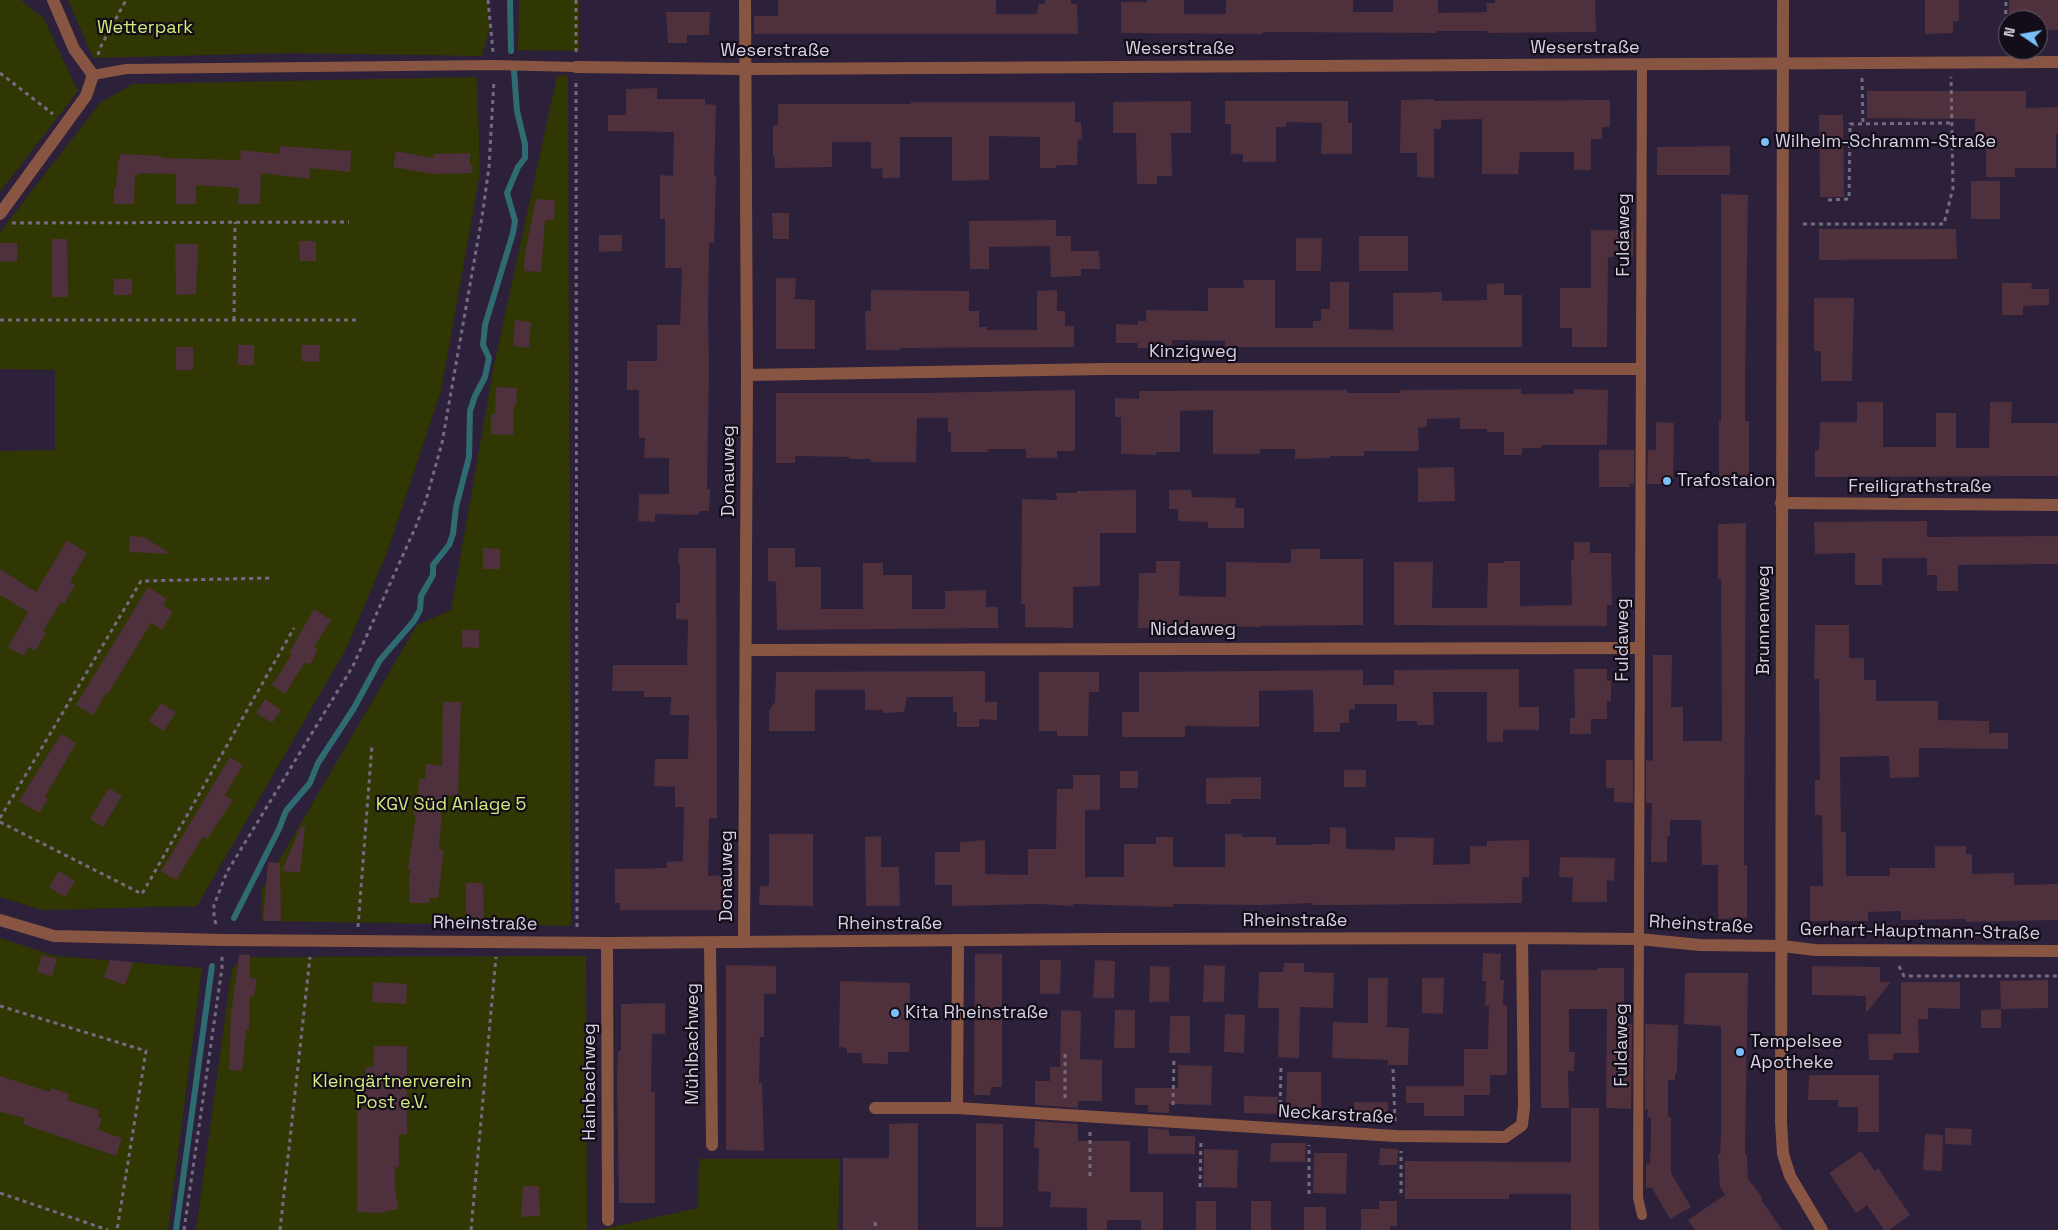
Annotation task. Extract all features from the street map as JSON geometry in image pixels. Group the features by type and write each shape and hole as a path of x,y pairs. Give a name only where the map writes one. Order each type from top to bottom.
{"street":[{"path":"0,214 86,96 93,75 74,49 53,0"},
{"name":"Donauweg","path":"744,942 747,375 745,0"},
{"name":"Brunnenweg","path":"1784,0 1781,503 1781,1122 1784,1154 1794,1183 1822,1230"},
{"path":"1784,64 2058,62"},
{"name":"Weserstraße","path":"576,67 1784,64"},
{"name":"Kinzigweg","path":"747,375 1104,370 1640,370"},
{"name":"Freiligrathstraße","path":"1781,503 2058,505"},
{"name":"Niddaweg","path":"746,650 1639,648"},
{"name":"Rheinstraße","path":"0,920 54,936 222,940 710,943 1522,938 1639,939 1700,945 1782,946"},
{"name":"Neckarstraße","path":"874,1108 957,1108 1398,1136 1506,1137 1522,1125 1524,1108 1522,938"},
{"path":"957,1108 958,940"},
{"name":"Hainbachweg","path":"607,943 608,1220"},
{"name":"Mühlbachweg","path":"710,943 712,1145"},
{"name":"Gerhart-Hauptmann-Straße","path":"1782,946 1815,950 2058,951"}],"lane":[{"path":"93,75 126,68 494,65 576,67"},
{"name":"Fuldaweg","path":"1642,65 1638,1198 1642,1215"}],"path":[{"path":"93,75 100,48 126,0"},
{"path":"184,1230 222,968 222,940 214,918 214,905 220,886 353,666 416,526 426,500 442,443 489,167 494,65 488,0"},
{"path":"576,0 577,943"},
{"path":"2005,62 2006,0"},
{"path":"1862,62 1863,124"},
{"path":"1803,224 1944,224 1953,188 1951,62"},
{"path":"0,72 65,124"},
{"path":"1828,200 1849,199 1850,124 1952,123"},
{"path":"234,320 235,222"},
{"path":"10,224 349,222"},
{"path":"0,320 356,320"},
{"path":"271,578 141,581 0,820 142,894 294,628"},
{"path":"357,940 372,745"},
{"path":"280,1230 312,940"},
{"path":"471,1230 497,942"},
{"path":"1889,966 1899,966 1904,976 2058,976"},
{"path":"0,1006 146,1051 117,1230"},
{"path":"1065,1051 1065,1115"},
{"path":"1173,1122 1174,1058"},
{"path":"1280,1129 1281,1066"},
{"path":"1393,1069 1401,1193"},
{"path":"1090,1117 1090,1179"},
{"path":"1200,1187 1202,1124"},
{"path":"1309,1194 1310,1131"},
{"path":"0,1193 108,1230"},
{"path":"875,1222 876,1230"}],"green space":[{"path":"0,0 21,0 44,19 78,91 0,192"},
{"name":"Wetterpark","path":"68,0 488,0 490,28 482,56 289,53 93,58"},
{"path":"519,0 579,0 579,51 518,50"},
{"name":"KGV Süd Anlage 5","path":"568,75 571,926 262,921 261,891 417,625 451,610 494,365 557,76"},
{"path":"477,77 480,173 441,391 387,553 346,649 197,906 42,910 0,897 0,451 55,450 55,370 0,369 0,232 100,103 133,84"},
{"path":"0,938 56,956 202,968 168,1230 0,1230"},
{"name":"Kleingärtnerverein Post e.V.","path":"586,956 587,1230 196,1230 232,968 246,957"},
{"path":"699,1159 840,1159 838,1230 598,1230 698,1208"}],"building":[{"path":"778,0 996,0 996,14 1036,14 1039,4 1045,4 1045,0 1071,0 1071,4 1077,4 1078,34 754,34 754,16 778,16"},
{"path":"1147,0 1184,0 1184,14 1226,14 1226,0 1353,0 1353,12 1393,12 1393,0 1438,0 1438,13 1487,12 1486,3 1495,3 1495,0 1595,0 1596,32 1121,33 1121,2 1147,2"},
{"path":"1925,0 1959,0 1959,21 1953,21 1953,33 1925,34"},
{"path":"2009,0 2058,0 2058,30 2048,30 2048,10 2009,10"},
{"path":"666,12 710,12 709,35 687,35 687,43 668,43"},
{"path":"657,88 657,99 705,99 705,104 716,105 714,176 716,176 714,243 709,243 707,489 710,489 709,511 699,511 698,515 655,514 655,522 638,521 639,494 669,494 669,458 644,458 645,438 639,438 639,390 627,390 627,361 657,361 657,325 680,325 682,268 665,268 665,219 660,219 660,175 673,176 674,132 608,131 608,115 626,115 626,89"},
{"path":"1867,91 2026,91 2026,108 2058,107 2056,168 2015,168 2015,177 1986,177 1986,148 1982,148 1981,131 1975,132 1975,119 1867,118"},
{"path":"1434,99 1434,101 1610,100 1610,127 1602,127 1602,139 1591,139 1591,170 1574,170 1574,152 1520,152 1518,174 1482,174 1482,119 1441,120 1441,129 1434,129 1434,178 1417,177 1417,153 1400,153 1401,100"},
{"path":"1191,101 1191,133 1171,133 1172,176 1157,176 1157,184 1137,184 1136,133 1113,133 1113,102"},
{"path":"1225,101 1348,101 1348,123 1352,123 1352,154 1321,154 1322,123 1286,122 1286,127 1276,127 1276,162 1243,162 1243,154 1231,154 1231,124 1225,124"},
{"path":"911,102 1075,102 1075,122 1081,122 1082,139 1078,140 1077,165 1057,165 1056,168 1040,168 1040,137 989,136 989,180 952,181 952,137 900,137 900,178 883,178 882,168 871,169 871,142 832,142 832,167 775,168 773,125 778,125 778,104 911,104"},
{"path":"1819,115 1843,115 1844,197 1820,197"},
{"path":"280,146 351,151 350,172 309,168 310,179 261,173 260,204 238,204 239,188 196,185 196,204 176,204 176,174 140,173 135,175 134,204 114,204 114,188 116,188 120,154 162,156 161,158 240,160 241,150 279,154"},
{"path":"1730,146 1730,175 1657,175 1657,147"},
{"path":"396,151 433,158 433,154 470,153 470,165 473,166 472,173 433,174 393,167"},
{"path":"1971,181 2000,181 2000,219 1971,219"},
{"path":"1721,194 1748,195 1745,421 1749,421 1749,477 1719,477 1719,421 1721,421"},
{"path":"536,199 555,200 554,220 545,220 541,272 524,271 525,252"},
{"path":"772,213 789,213 789,239 773,239"},
{"path":"1056,220 1056,236 1071,236 1071,251 1099,251 1100,269 1081,269 1081,276 1051,277 1050,246 989,247 989,269 970,269 969,221"},
{"path":"1819,229 1956,229 1957,259 1819,260"},
{"path":"1591,230 1633,230 1633,257 1608,257 1607,347 1572,347 1572,328 1560,328 1560,288 1591,288"},
{"path":"599,235 622,235 622,251 599,252"},
{"path":"1359,236 1408,236 1408,271 1359,271"},
{"path":"1296,238 1322,238 1321,271 1296,271"},
{"path":"52,239 67,239 68,297 52,297"},
{"path":"299,241 316,241 316,261 300,261"},
{"path":"0,243 17,243 17,261 0,262"},
{"path":"175,244 198,244 196,294 176,295"},
{"path":"776,278 796,278 795,299 815,300 815,349 776,349"},
{"path":"114,279 132,279 132,295 114,295"},
{"path":"1243,280 1275,280 1275,328 1313,328 1313,321 1321,321 1321,309 1330,309 1330,282 1349,282 1349,329 1393,330 1393,293 1442,292 1442,301 1487,300 1487,284 1504,283 1504,295 1522,295 1522,347 1225,347 1225,341 1172,340 1172,348 1138,348 1138,343 1116,343 1116,324 1138,325 1138,321 1146,321 1146,310 1208,311 1208,288 1244,288"},
{"path":"2002,283 2032,283 2031,289 2049,289 2049,305 2023,306 2023,315 2002,315"},
{"path":"871,290 969,291 969,311 979,311 979,327 987,327 987,330 1037,330 1037,291 1057,290 1057,311 1065,311 1065,326 1074,326 1074,347 900,348 900,350 866,350 865,311 871,311"},
{"path":"1814,298 1854,298 1852,381 1821,381 1821,351 1814,351"},
{"path":"515,320 531,322 529,348 513,346"},
{"path":"238,345 254,345 254,365 238,365"},
{"path":"302,345 320,345 319,362 301,361"},
{"path":"176,347 193,347 193,370 176,370"},
{"path":"496,387 517,388 513,435 491,434 491,414 495,414"},
{"path":"1521,389 1521,394 1574,394 1574,389 1608,390 1607,445 1541,445 1541,448 1522,448 1522,455 1504,455 1504,432 1487,432 1487,429 1460,429 1460,418 1427,419 1427,427 1418,428 1419,451 1364,451 1364,456 1295,459 1295,449 1260,449 1260,454 1213,454 1213,410 1180,411 1180,452 1156,452 1156,455 1121,454 1121,417 1115,417 1115,398 1139,399 1139,391 1347,390 1347,393 1400,393 1400,390"},
{"path":"1075,390 1075,451 1057,451 1057,458 1026,458 1026,449 988,449 989,452 951,452 951,432 948,432 948,418 917,418 916,462 871,462 870,459 849,459 849,457 795,456 795,463 776,463 776,393 926,393"},
{"path":"1857,402 1883,402 1883,447 1936,447 1936,413 1956,413 1956,448 1989,448 1990,402 2012,402 2011,423 2058,423 2058,476 1815,477 1815,450 1819,450 1820,422 1857,422"},
{"path":"1656,422 1674,423 1673,484 1647,484 1648,450 1656,450"},
{"path":"1599,450 1634,450 1634,484 1630,484 1630,487 1599,487"},
{"path":"1454,467 1455,501 1418,502 1418,468"},
{"path":"1136,490 1136,533 1100,533 1100,586 1073,587 1073,628 1025,627 1025,604 1021,604 1022,499 1057,500 1056,493"},
{"path":"1169,490 1191,490 1192,497 1236,498 1235,508 1244,508 1244,528 1208,528 1208,522 1178,521 1178,509 1169,509"},
{"path":"1927,521 1927,537 2058,536 2058,564 1958,565 1958,591 1937,591 1937,575 1927,575 1927,558 1882,558 1882,585 1855,585 1855,553 1815,554 1814,522"},
{"path":"1746,523 1744,865 1747,865 1747,918 1718,919 1718,865 1702,865 1701,820 1670,820 1670,836 1667,836 1667,862 1651,862 1652,803 1646,803 1646,760 1653,761 1653,655 1672,655 1671,707 1683,707 1683,741 1722,741 1721,579 1718,579 1718,524"},
{"path":"130,536 144,537 171,554 129,552"},
{"path":"67,540 87,553 70,582 75,585 64,604 61,602 43,631 46,633 35,651 29,647 24,656 8,647 28,612 0,595 0,569 36,592"},
{"path":"1574,542 1590,542 1590,553 1611,553 1612,605 1607,605 1607,626 1394,625 1394,562 1433,562 1432,608 1487,608 1488,563 1504,563 1504,561 1520,561 1520,606 1572,605 1571,560 1574,560"},
{"path":"483,548 500,549 500,569 483,569"},
{"path":"679,548 716,548 717,818 709,818 708,876 725,875 725,904 721,904 721,910 620,910 620,903 615,903 615,869 667,868 667,862 683,861 684,807 675,807 675,787 654,786 655,759 688,759 689,715 670,715 671,697 644,697 644,691 612,691 613,665 687,665 688,620 676,619 676,603 680,603"},
{"path":"768,548 795,548 795,567 821,567 821,609 863,609 863,563 883,563 883,575 912,575 912,609 945,609 945,591 986,590 986,607 998,607 998,628 777,630 776,582 768,581"},
{"path":"1291,549 1320,549 1320,559 1363,559 1363,625 1260,627 1175,625 1175,628 1138,628 1139,573 1156,573 1156,561 1180,561 1179,596 1226,597 1226,562 1291,563"},
{"path":"148,587 167,599 163,606 173,611 162,630 151,623 93,715 76,705"},
{"path":"314,609 331,620 314,647 318,650 310,665 305,662 285,694 272,685 292,654 289,653"},
{"path":"1815,625 1849,625 1849,658 1864,658 1864,680 1876,680 1876,701 1938,701 1938,720 1989,721 1989,733 2008,733 2008,749 1919,748 1919,777 1890,778 1889,756 1840,757 1841,832 1846,832 1846,876 1890,876 1890,868 1935,868 1935,846 1966,846 1966,854 1972,854 1972,874 2014,873 2014,885 2058,884 2058,920 1966,922 1966,919 1901,920 1901,911 1868,912 1868,921 1810,921 1810,886 1823,886 1822,815 1815,815 1815,780 1820,780 1819,679 1814,679"},
{"path":"462,630 479,630 479,648 462,647"},
{"path":"1519,669 1519,707 1539,707 1539,730 1503,730 1503,742 1487,742 1487,692 1433,692 1434,725 1417,725 1417,721 1397,721 1397,704 1355,704 1355,709 1349,709 1349,723 1340,723 1340,732 1314,732 1313,690 1259,691 1259,727 1185,726 1185,737 1122,737 1122,712 1139,712 1139,672 1363,670 1363,685 1394,685 1394,670"},
{"path":"1574,669 1607,669 1607,681 1611,680 1611,701 1607,701 1607,719 1591,719 1591,734 1570,734 1570,718 1575,718"},
{"path":"985,671 985,702 997,702 997,720 979,719 979,727 957,727 957,712 953,712 953,697 907,697 904,712 883,713 883,710 865,710 865,690 815,690 815,731 769,731 769,711 775,702 776,672"},
{"path":"1039,672 1099,672 1099,692 1089,692 1088,736 1057,736 1057,731 1039,731"},
{"path":"265,699 281,710 272,723 256,713"},
{"path":"443,702 461,702 458,796 443,795 439,850 444,850 438,898 430,898 430,903 410,903 409,878 411,870 408,869 416,815 413,815 415,797 418,798 419,778 425,779 426,764 442,766"},
{"path":"161,703 176,712 164,731 149,721"},
{"path":"61,734 76,743 45,797 48,799 39,813 19,801"},
{"path":"230,757 243,765 225,795 233,800 207,839 203,836 176,880 161,871"},
{"path":"1606,760 1633,760 1633,803 1614,802 1614,788 1606,788"},
{"path":"1344,770 1366,770 1366,787 1344,787"},
{"path":"1120,771 1138,771 1138,788 1120,788"},
{"path":"1073,775 1100,775 1100,810 1085,810 1085,877 1124,877 1124,844 1156,844 1156,837 1173,837 1173,867 1225,867 1225,834 1242,834 1242,837 1276,837 1276,845 1330,844 1330,827 1346,828 1346,849 1395,850 1395,837 1434,838 1433,865 1470,864 1470,846 1487,846 1487,841 1529,840 1529,877 1522,877 1522,903 1173,904 1173,907 1073,904 1073,906 1039,904 952,906 952,885 935,885 935,852 960,852 960,842 985,840 985,874 1028,875 1028,849 1056,849 1057,789 1073,789"},
{"path":"1261,777 1261,799 1231,799 1231,804 1206,804 1206,778"},
{"path":"109,788 122,796 103,827 90,819"},
{"path":"301,826 305,827 300,873 282,871"},
{"path":"769,834 813,834 813,906 759,905 760,886 769,886"},
{"path":"881,836 881,867 899,867 900,906 866,906 865,837"},
{"path":"1560,857 1615,858 1614,881 1607,880 1607,902 1572,902 1573,878 1559,877"},
{"path":"268,862 280,863 281,921 263,921"},
{"path":"59,871 75,881 65,897 49,887"},
{"path":"466,883 483,883 484,919 466,919"},
{"path":"1483,953 1501,954 1500,980 1504,980 1503,1005 1507,1005 1507,1075 1490,1075 1490,1095 1464,1095 1464,1049 1488,1049 1489,1006 1485,1006 1486,981 1482,981"},
{"path":"239,954 250,955 250,978 257,979 254,996 250,996 249,1030 246,1030 242,1071 229,1070 231,1008"},
{"path":"975,954 1002,954 1002,1087 991,1087 990,1095 974,1095"},
{"path":"42,955 57,959 52,976 37,972"},
{"path":"110,960 133,962 125,985 104,977"},
{"path":"1040,960 1061,960 1060,994 1040,994"},
{"path":"1095,960 1115,961 1114,998 1093,998"},
{"path":"1284,963 1304,963 1304,972 1334,973 1333,1008 1300,1007 1299,1058 1278,1057 1279,1008 1258,1008 1259,972 1283,972"},
{"path":"726,965 776,966 776,994 764,994 764,1037 760,1037 759,1083 762,1083 764,1151 726,1150"},
{"path":"1204,965 1225,966 1224,1002 1203,1002"},
{"path":"1150,966 1170,967 1169,1002 1149,1002"},
{"path":"1812,966 1880,967 1880,982 1891,982 1866,1013 1866,996 1812,995"},
{"path":"1597,968 1624,968 1624,1024 1632,1024 1631,1109 1606,1108 1607,1009 1569,1009 1569,1052 1575,1052 1574,1071 1568,1071 1569,1108 1541,1108 1541,970 1597,970"},
{"path":"1685,973 1748,973 1745,1154 1747,1155 1748,1179 1763,1198 1761,1199 1782,1230 1695,1230 1688,1220 1725,1195 1720,1187 1718,1154 1720,1154 1721,1136 1721,1026 1684,1024"},
{"path":"1368,978 1388,978 1387,1027 1409,1028 1408,1065 1387,1065 1388,1060 1332,1058 1333,1022 1368,1023"},
{"path":"1422,978 1444,978 1443,1014 1422,1013"},
{"path":"2048,980 2048,1008 2001,1009 2000,981"},
{"path":"840,981 910,983 909,1052 888,1052 888,1064 862,1063 862,1053 847,1053 847,1048 839,1047"},
{"path":"373,982 407,984 406,1004 372,1002"},
{"path":"1901,982 1960,982 1960,1009 1928,1008 1928,1019 1918,1019 1919,1053 1893,1053 1893,1060 1869,1060 1868,1034 1901,1034"},
{"path":"665,1003 665,1034 652,1034 651,1092 655,1092 655,1203 619,1203 617,1078 618,1051 621,1051 621,1004"},
{"path":"2001,1009 2001,1028 1981,1028 1981,1010"},
{"path":"1061,1010 1081,1011 1080,1059 1102,1060 1102,1101 1078,1101 1078,1108 1035,1105 1035,1081 1050,1081 1050,1067 1060,1067"},
{"path":"1115,1010 1135,1010 1135,1048 1114,1048"},
{"path":"1225,1014 1245,1015 1244,1053 1224,1052"},
{"path":"1170,1016 1190,1016 1190,1053 1169,1053"},
{"path":"1645,1024 1678,1025 1677,1073 1675,1073 1675,1080 1668,1080 1668,1117 1671,1117 1671,1173 1691,1207 1670,1219 1652,1188 1646,1188 1646,1164 1650,1164 1651,1117 1647,1117 1648,1109 1645,1109"},
{"path":"374,1046 407,1046 407,1134 399,1134 399,1167 395,1167 398,1209 379,1213 357,1212 357,1108 365,1108 366,1067 373,1067"},
{"path":"1178,1065 1212,1066 1211,1105 1169,1104 1169,1113 1148,1112 1148,1105 1135,1105 1135,1088 1178,1088"},
{"path":"1287,1072 1321,1072 1321,1112 1286,1111"},
{"path":"1809,1075 1879,1075 1879,1132 1858,1132 1858,1107 1838,1107 1838,1100 1808,1100"},
{"path":"0,1076 50,1092 51,1088 69,1094 67,1100 99,1110 98,1117 102,1118 98,1130 122,1138 116,1156 23,1124 25,1118 0,1112"},
{"path":"1406,1086 1464,1086 1464,1116 1424,1116 1424,1103 1406,1103"},
{"path":"1244,1096 1278,1097 1277,1114 1244,1113"},
{"path":"1354,1102 1388,1102 1388,1121 1353,1120"},
{"path":"1571,1108 1599,1108 1599,1230 1571,1230 1571,1194 1509,1194 1509,1199 1405,1199 1405,1161 1571,1162"},
{"path":"1035,1121 1078,1124 1078,1141 1130,1141 1130,1192 1163,1192 1163,1230 1141,1230 1141,1220 1107,1220 1107,1230 1087,1230 1087,1208 1050,1207 1051,1192 1038,1191 1039,1148 1034,1148"},
{"path":"918,1123 918,1230 843,1230 843,1158 889,1158 889,1124"},
{"path":"976,1123 1003,1124 1003,1227 976,1227"},
{"path":"1148,1128 1169,1130 1169,1136 1195,1136 1195,1154 1148,1154"},
{"path":"1945,1128 1972,1129 1971,1145 1945,1144"},
{"path":"1925,1134 1943,1135 1942,1171 1923,1170"},
{"path":"1271,1143 1306,1143 1305,1162 1270,1162"},
{"path":"1380,1148 1398,1149 1397,1165 1379,1165"},
{"path":"1204,1149 1238,1150 1237,1188 1203,1187"},
{"path":"1861,1151 1875,1171 1878,1168 1910,1215 1889,1230 1884,1230 1867,1205 1856,1213 1829,1173"},
{"path":"1314,1153 1347,1153 1346,1194 1313,1193"},
{"path":"523,1186 539,1186 540,1216 521,1217"},
{"path":"1196,1201 1216,1201 1216,1230 1196,1230"},
{"path":"1251,1201 1271,1201 1271,1230 1251,1230"},
{"path":"1379,1201 1397,1201 1397,1226 1390,1226 1390,1230 1361,1230 1361,1209 1379,1209"},
{"path":"1304,1207 1326,1207 1326,1230 1304,1230"}],"waterway":[{"path":"510,0 511,51"},
{"path":"234,918 279,829 286,811 310,783 318,763 354,708 380,660 414,621 420,610 421,596 433,575 433,565 449,545 453,534 456,507 469,457 470,411 485,377 489,358 483,345 485,325 515,221 507,193 518,167 525,158 525,144 517,111 514,71"},
{"path":"176,1230 212,966"}],"place":[{"name":"Wilhelm-Schramm-Straße","path":"1765,142"},
{"name":"Trafostaion","path":"1667,481"},
{"name":"Kita Rheinstraße","path":"895,1013"},
{"name":"Tempelsee Apotheke","path":"1740,1052"}]}
